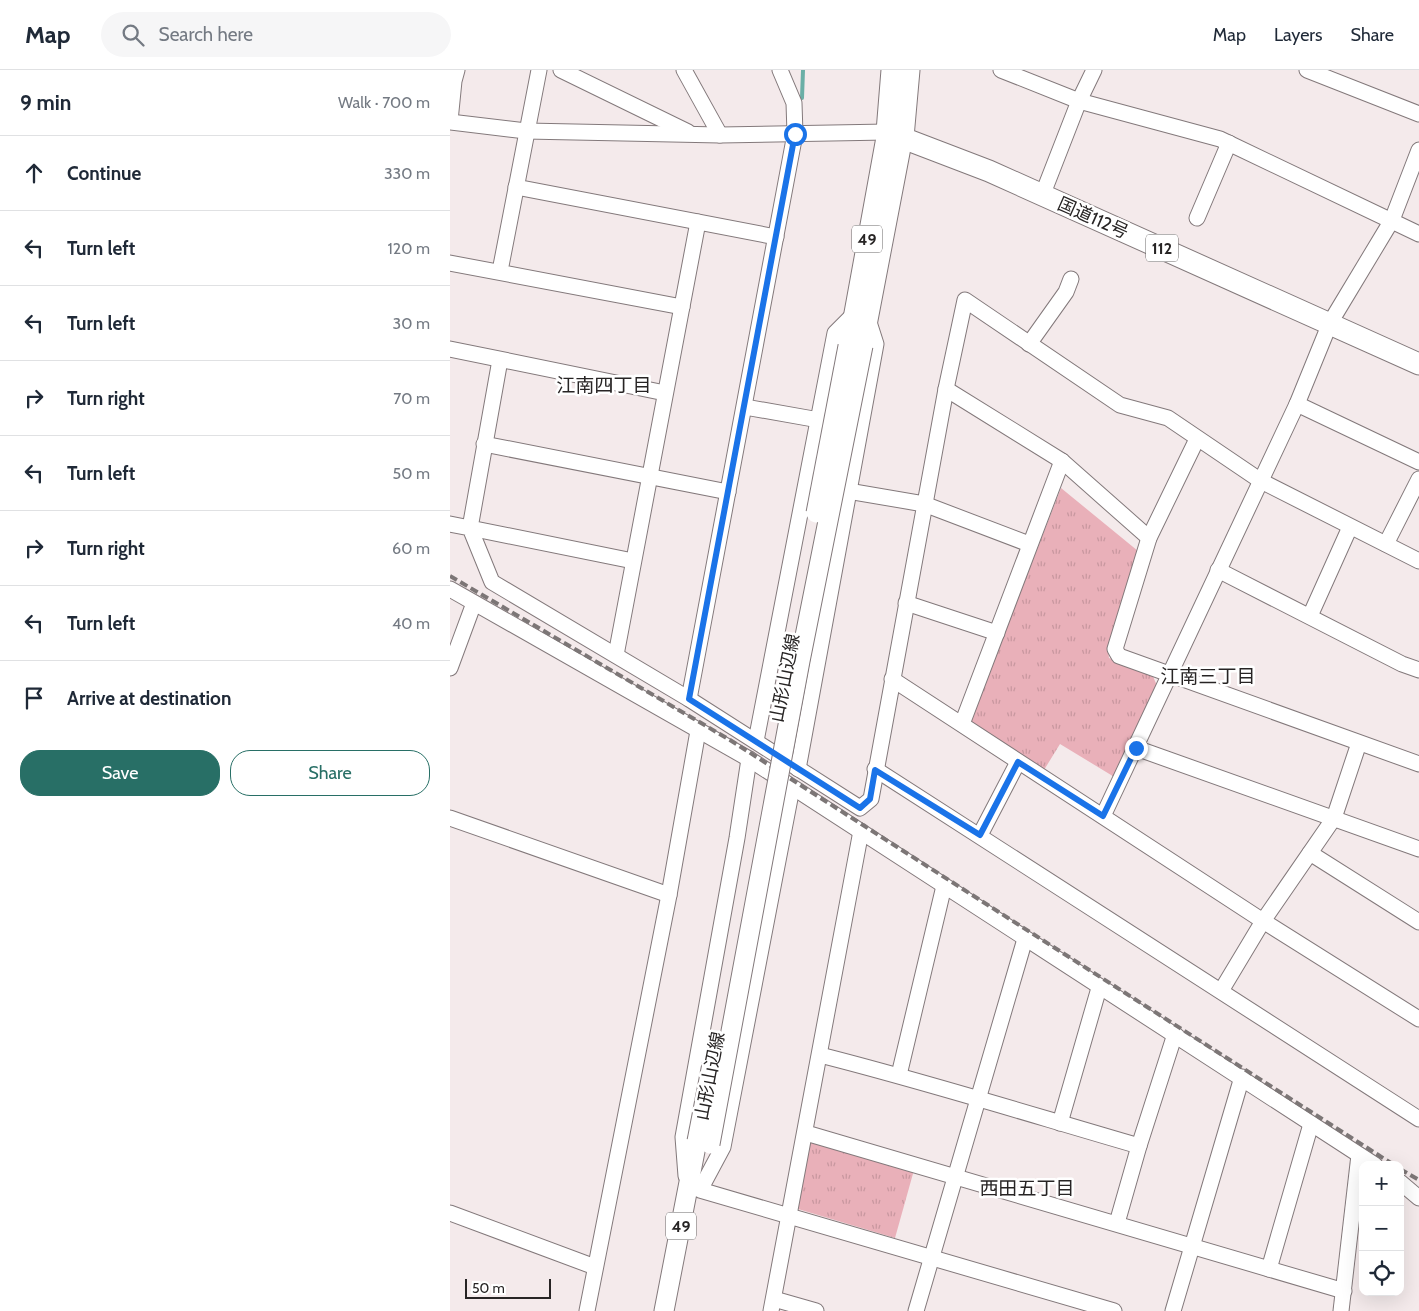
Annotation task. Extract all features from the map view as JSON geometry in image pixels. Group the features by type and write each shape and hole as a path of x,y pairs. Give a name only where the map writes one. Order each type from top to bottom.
{"highway":[{"path":"892,70 895,135"},
{"path":"895,135 909,70"},
{"name":"国道112号","path":"895,135 1042,196 1419,364"}],"main road":[{"name":"山形山辺線","path":"677,1311 703,1142 895,135"},
{"name":"山形山辺線","path":"664,1311 694,1191"}],"street":[{"path":"457,70 450,121 526,132 895,135"},
{"path":"500,271 539,70"},
{"path":"562,70 692,134"},
{"path":"684,70 720,135"},
{"path":"689,699 795,134 794,103 780,70"},
{"path":"1001,70 1079,101 1230,143 1419,234"},
{"path":"1042,196 1079,101 1094,70"},
{"path":"1307,70 1419,114"},
{"path":"1197,218 1230,143"},
{"path":"1103,816 1297,404 1330,323 1392,220 1419,150"},
{"path":"516,187 776,237"},
{"path":"616,656 664,393 698,222"},
{"path":"450,263 682,307"},
{"path":"1029,344 1066,292 1071,279"},
{"path":"500,360 470,528 492,582 689,699 860,808 870,799 924,504 965,300 1120,405 1168,418 1261,481 1419,562"},
{"path":"756,741 835,333 860,317 876,344 798,769"},
{"path":"450,349 664,393"},
{"path":"946,389 1062,460 1149,538"},
{"path":"1297,404 1419,462"},
{"path":"745,407 819,420"},
{"path":"1197,439 1149,538 1116,649 1119,656 1419,764"},
{"path":"484,444 728,492"},
{"path":"962,724 1062,460"},
{"path":"1386,544 1419,480"},
{"path":"848,491 924,504 1029,544"},
{"path":"450,524 633,561"},
{"path":"1310,616 1350,528"},
{"path":"1218,570 1402,664 1419,670"},
{"path":"450,590 749,759 1099,988 1175,1034 1369,1161"},
{"path":"450,668 474,603"},
{"path":"906,603 997,633"},
{"path":"892,679 1263,921 1419,1019"},
{"path":"587,1311 669,895 698,731"},
{"path":"1221,991 1263,921 1334,818 1359,743"},
{"path":"1136,748 1419,849"},
{"path":"694,1191 683,1137 737,838 749,759"},
{"path":"980,835 1018,762"},
{"path":"875,770 980,835 1419,1119"},
{"path":"694,1191 724,1147 792,788"},
{"path":"450,818 669,895"},
{"path":"816,1311 773,1305 861,832"},
{"path":"1310,852 1419,922"},
{"path":"899,1075 944,886"},
{"path":"916,1311 1025,939"},
{"path":"1060,1123 1099,988"},
{"path":"1117,1223 1138,1146 1175,1034"},
{"path":"820,1055 899,1075 1138,1146"},
{"path":"1173,1311 1242,1078"},
{"path":"1268,1269 1311,1124"},
{"path":"806,1133 1344,1291"},
{"path":"1341,1311 1359,1155"},
{"path":"1404,1185 1419,1198"},
{"path":"694,1191 791,1215 1114,1311"},
{"path":"450,1213 595,1267"}],"green space":[{"path":"1061,488 1138,551 1108,649 1109,658 1152,674 1158,688 1116,778 1060,744 1044,770 970,721"},
{"path":"810,1138 914,1170 895,1238 798,1209"}],"waterway":[{"path":"802,98 803,70"}],"railway":[{"path":"450,576 730,740 1388,1161"},
{"path":"1404,1171 1419,1180"}],"district":[{"name":"江南四丁目","path":"604,385"},
{"name":"江南三丁目","path":"1208,676"},
{"name":"西田五丁目","path":"1027,1188"}],"route":[{"path":"795,134 689,699 860,808 870,799 875,770 980,835 1018,762 1103,816 1136,748"}]}
